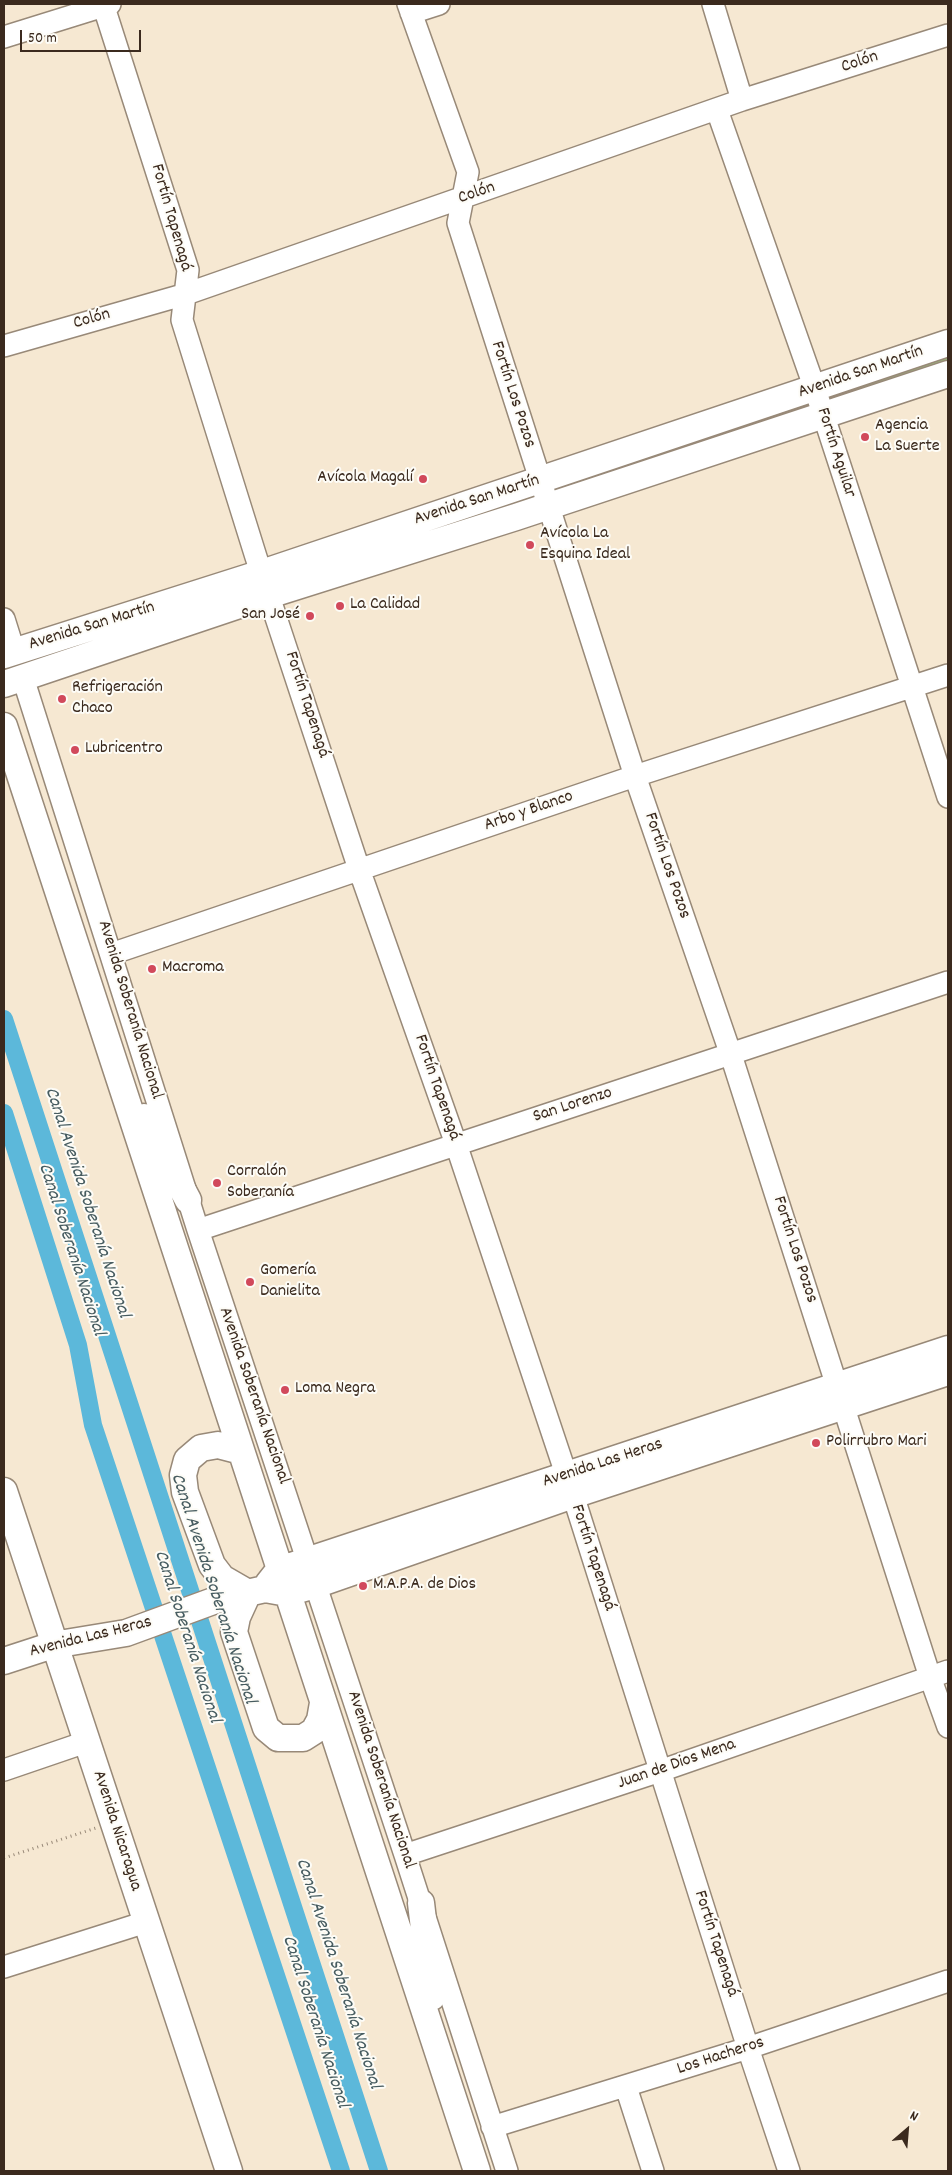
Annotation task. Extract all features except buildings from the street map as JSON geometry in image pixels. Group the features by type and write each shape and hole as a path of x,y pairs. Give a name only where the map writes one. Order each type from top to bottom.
{"main road":[{"name":"Avenida San Martín","path":"13,681 540,480 948,343"},
{"name":"Avenida San Martín","path":"9,653 547,507 822,414 948,374"},
{"name":"Avenida Soberanía Nacional","path":"9,653 13,681"},
{"name":"Avenida Soberanía Nacional","path":"4,726 241,1451 270,1586 323,1703 477,2171"},
{"path":"110,1053 188,1200"},
{"name":"Avenida Las Heras","path":"270,1586 308,1561 569,1486 841,1396 948,1349"},
{"name":"Avenida Las Heras","path":"841,1396 948,1372"},
{"path":"241,1451 218,1445 201,1448 187,1460 183,1475 185,1492 212,1565 222,1578 270,1586"},
{"name":"Avenida Las Heras","path":"4,1661 53,1645 126,1633 216,1600 270,1586 316,1585 569,1486"},
{"name":"Avenida Nicaragua","path":"4,1491 53,1645 229,2171"},
{"path":"270,1586 237,1617 234,1632 266,1728 278,1738 303,1738 314,1731 320,1720 323,1703"},
{"path":"420,1903 438,2054"}],"street":[{"path":"4,37 105,4"},
{"name":"Fortín Tapenagá","path":"105,4 188,270 182,320 359,869 456,1144 569,1486 789,2171"},
{"path":"409,8 439,4"},
{"path":"713,4 742,100"},
{"name":"Fortín Los Pozos","path":"409,8 468,172 458,223 547,507 635,776 731,1056 841,1396 939,1674 948,1727"},
{"name":"Colón","path":"4,346 186,294 742,100 948,35"},
{"name":"Fortín Aguilar","path":"717,110 815,389 948,797"},
{"name":"Avenida Soberanía Nacional","path":"4,619 9,653"},
{"name":"Arbo y Blanco","path":"111,954 635,776 948,675"},
{"name":"Avenida Soberanía Nacional","path":"13,681 111,954 188,1200 405,1855 507,2171"},
{"name":"San Lorenzo","path":"198,1230 456,1144 731,1056 948,982"},
{"name":"Juan de Dios Mena","path":"405,1855 660,1771 939,1674"},
{"path":"4,1770 86,1742"},
{"path":"4,1967 146,1922"},
{"name":"Los Hacheros","path":"492,2127 748,2048 948,1981"},
{"path":"626,2087 653,2171"}],"path":[{"path":"4,1858 113,1822"}],"green space":[{"path":"948,352 948,362 846,396 843,386"},
{"path":"797,405 800,414 568,491 565,482"}],"waterway":[{"name":"Canal Avenida Soberanía Nacional","path":"4,1019 379,2171"},
{"name":"Canal Soberanía Nacional","path":"4,1113 78,1345 93,1425 341,2171"}],"place":[{"name":"Agencia La Suerte","path":"865,437"},
{"name":"Avícola Magalí","path":"423,479"},
{"name":"Avícola La Esquina Ideal","path":"530,545"},
{"name":"La Calidad","path":"340,606"},
{"name":"San José","path":"310,616"},
{"name":"Refrigeración Chaco","path":"62,699"},
{"name":"Lubricentro","path":"75,750"},
{"name":"Macroma","path":"152,969"},
{"name":"Corralón Soberanía","path":"217,1183"},
{"name":"Gomería Danielita","path":"250,1282"},
{"name":"Loma Negra","path":"285,1390"},
{"name":"Polirrubro Mari","path":"816,1443"},
{"name":"M.A.P.A. de Dios","path":"363,1586"}]}
